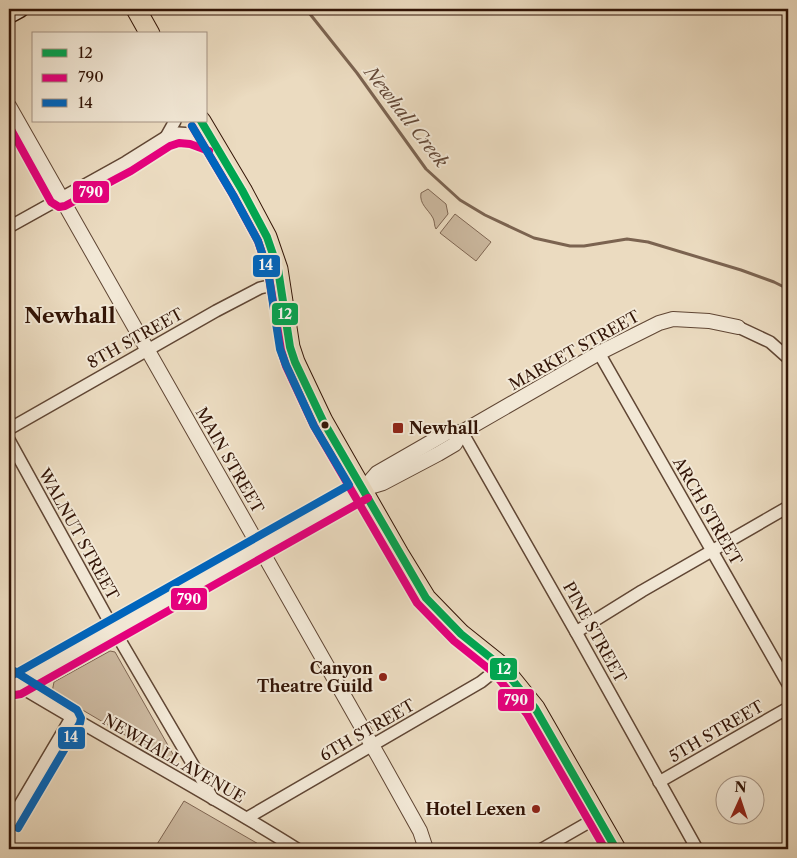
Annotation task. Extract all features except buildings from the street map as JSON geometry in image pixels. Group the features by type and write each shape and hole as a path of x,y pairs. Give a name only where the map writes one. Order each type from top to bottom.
{"main road":[{"path":"9,15 20,9"},
{"path":"136,9 149,32"},
{"path":"202,122 242,190 267,237 281,283 290,347 295,362 323,421 426,598 460,634 501,666 535,708 616,849"}],"street":[{"name":"MAIN STREET","path":"9,106 420,831 426,849"},
{"path":"166,137 175,122"},
{"path":"9,227 126,162 166,137 178,133 192,134 213,142"},
{"name":"8TH STREET","path":"9,429 147,349 260,288 281,283"},
{"name":"MARKET STREET","path":"12,682 114,630 362,489 377,473 448,432 462,432 599,353 659,323 673,319 738,327"},
{"path":"738,327 770,342 788,358"},
{"name":"ARCH STREET","path":"599,353 788,684"},
{"name":"PINE STREET","path":"462,432 697,849"},
{"name":"WALNUT STREET","path":"9,440 114,630 213,799"},
{"path":"576,632 642,591 788,507"},
{"name":"6TH STREET","path":"247,818 481,682 501,666"},
{"name":"NEWHALL AVENUE","path":"12,682 297,849"},
{"name":"5TH STREET","path":"659,782 788,708"},
{"path":"9,823 71,718"},
{"path":"542,849 598,817"},
{"name":"MAIN STREET","path":"420,831 436,849"}],"shaded area":[{"path":"428,189 446,204 448,214 436,229 433,218 421,200 421,193"},
{"path":"455,214 491,242 476,261 440,233"},
{"path":"110,651 115,652 174,756 173,759 169,761 52,692 54,682"},
{"path":"184,801 267,849 154,849"}],"waterway":[{"name":"Newhall Creek","path":"306,9 357,73 426,169 460,200 485,215 534,238 570,246 584,246 627,239 648,242 741,270 788,289"}],"transit line":[{"name":"12","path":"202,122 242,190 267,237 278,269 290,347 295,362 323,421 426,598 461,634 501,666 535,708 616,849"},
{"name":"790","path":"9,126 51,202 59,207 65,206 131,171 170,146 179,143 190,144 209,151"},
{"name":"790","path":"192,126 258,241 268,271 281,350 286,366 314,426 417,603 454,641 494,673 527,714 605,849"},
{"name":"14","path":"11,676 349,485 314,426 280,349 268,271 258,241 192,126"},
{"name":"790","path":"9,692 15,695 21,694 368,498"},
{"name":"14","path":"14,671 77,710 81,718 80,723 18,828"}],"place":[{"name":"Newhall","path":"398,428"},
{"name":"Canyon Theatre Guild","path":"383,677"},
{"name":"Hotel Lexen","path":"536,809"}],"district":[{"name":"Newhall","path":"70,315"}]}
